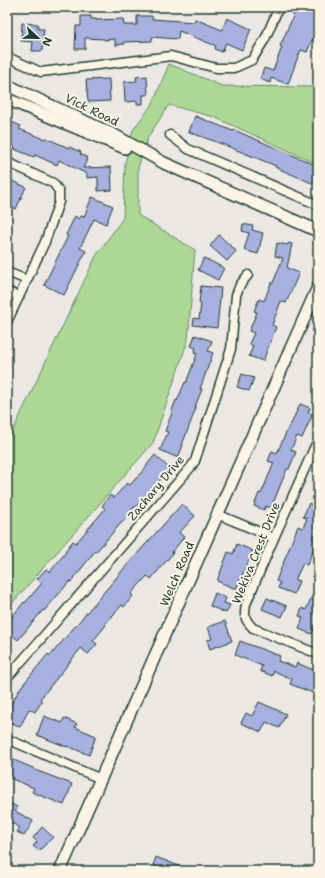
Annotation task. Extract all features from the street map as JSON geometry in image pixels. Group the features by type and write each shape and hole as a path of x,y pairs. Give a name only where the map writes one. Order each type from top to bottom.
{"street":[{"path":"7,57 41,72 171,56 216,68 234,68 252,60 265,39 279,7"},
{"name":"Vick Road","path":"7,85 116,136 164,162 318,231"},
{"name":"Vick Road","path":"7,100 134,153 164,162"},
{"path":"170,135 188,149 318,205"},
{"path":"7,162 53,183 59,191 59,202 45,242 7,322"},
{"path":"7,272 27,280"},
{"name":"Zachary Drive","path":"7,678 191,467 195,460 231,349 236,295 240,285 248,275"},
{"name":"Welch Road","path":"60,871 318,287"},
{"path":"7,291 19,297"},
{"name":"Wekiva Crest Drive","path":"318,444 315,446 274,538 246,604 244,614 246,621 253,628 318,654"},
{"path":"217,514 274,538"},
{"path":"7,739 101,779"}],"lane":[{"path":"7,870 11,871"}],"green space":[{"path":"169,64 222,86 318,87 318,164 214,117 169,105 148,137 138,168 138,215 195,250 188,340 153,443 7,609 7,443 96,256 123,218 125,163 133,130 153,103"}],"building":[{"path":"306,7 318,7 318,26 307,52 301,50 288,84 271,78 270,83 260,79 264,68 273,71 282,47 280,46 292,19 295,8 305,12"},
{"path":"81,16 91,16 91,19 96,20 123,19 124,25 137,25 137,16 152,16 152,19 194,22 195,19 222,30 227,18 251,29 242,50 226,43 222,52 215,49 216,46 179,31 178,39 152,37 152,41 124,42 125,44 115,45 115,39 104,40 85,38 85,49 75,49 76,26 81,26"},
{"path":"22,23 38,24 38,29 44,29 42,51 32,51 33,42 21,41"},
{"path":"147,76 148,95 143,95 143,104 137,104 137,101 125,102 124,82 137,81 136,77"},
{"path":"109,79 110,101 88,102 86,80"},
{"path":"195,116 233,131 234,130 318,166 318,175 314,184 275,167 276,166 189,132"},
{"path":"11,122 21,126 19,129 81,152 80,154 88,158 83,168 111,167 112,190 98,191 98,177 87,178 87,174 59,160 57,165 7,145 7,125 9,126"},
{"path":"10,180 26,187 16,209 7,205 7,188"},
{"path":"92,197 113,206 106,224 94,219 80,248 86,251 64,295 44,285 68,236 66,235 75,216 79,219 81,216 84,217"},
{"path":"243,224 253,226 252,230 263,233 258,254 244,250 249,233 242,231"},
{"path":"219,235 236,251 227,261 210,246"},
{"path":"277,243 288,245 289,243 292,244 287,268 299,273 286,303 281,301 272,325 276,327 263,361 249,356 253,346 249,344 254,333 249,331 257,312 254,311 259,299 264,301 283,258 275,256"},
{"path":"204,258 224,268 218,280 198,270"},
{"path":"201,286 221,288 217,328 193,325 194,318 199,319"},
{"path":"195,335 212,341 208,351 213,353 200,389 202,389 195,407 196,408 178,458 160,450 168,432 165,431 176,400 177,401 185,382 186,383 197,354 194,353 196,348 191,346"},
{"path":"242,374 254,378 249,391 237,387"},
{"path":"300,404 310,408 308,413 313,414 302,438 297,436 291,450 296,452 289,469 287,469 271,508 266,506 264,510 254,506 259,493 261,494 274,463 268,461 272,451 277,453"},
{"path":"155,455 170,469 135,508 134,507 123,522 96,552 95,551 71,582 70,581 44,611 43,610 18,640 7,631 7,623 42,583 37,579 46,569 50,572 73,541 76,543 105,509 102,506 110,495 114,498 127,483 130,485"},
{"path":"318,490 318,524 312,538 317,540 307,565 303,563 295,580 299,581 294,594 278,588 280,583 276,581 298,526 303,528 307,518 303,517 309,503 312,505"},
{"path":"182,504 195,516 179,533 184,537 172,552 173,553 151,579 147,576 131,594 133,596 124,607 122,605 105,624 106,625 93,641 97,644 88,654 81,648 40,699 42,701 35,712 29,709 20,727 7,720 7,711 21,687 48,654 50,656 127,565"},
{"path":"237,544 253,551 236,589 217,581 228,552 233,554"},
{"path":"318,582 318,631 314,629 312,634 299,629 303,618 299,616 302,608 306,610"},
{"path":"215,593 226,598 224,603 230,605 226,613 210,606"},
{"path":"267,598 287,606 282,617 262,609"},
{"path":"225,621 232,641 210,649 207,640 212,639 208,627"},
{"path":"240,641 280,656 278,661 295,667 297,663 318,672 318,695 290,684 292,679 274,671 272,676 260,671 262,666 235,655"},
{"path":"259,702 286,714 279,728 266,722 261,732 241,723 246,713 252,716"},
{"path":"44,716 62,723 64,718 77,724 75,727 96,736 89,755 37,735"},
{"path":"7,757 35,770 72,784 64,805 32,792 34,788 7,777"},
{"path":"7,802 17,807 15,811 33,821 24,836 17,832 20,828 7,820"},
{"path":"42,827 53,837 39,851 33,846 37,842 33,838"},
{"path":"156,857 179,866 177,871 168,871 153,865"}]}
